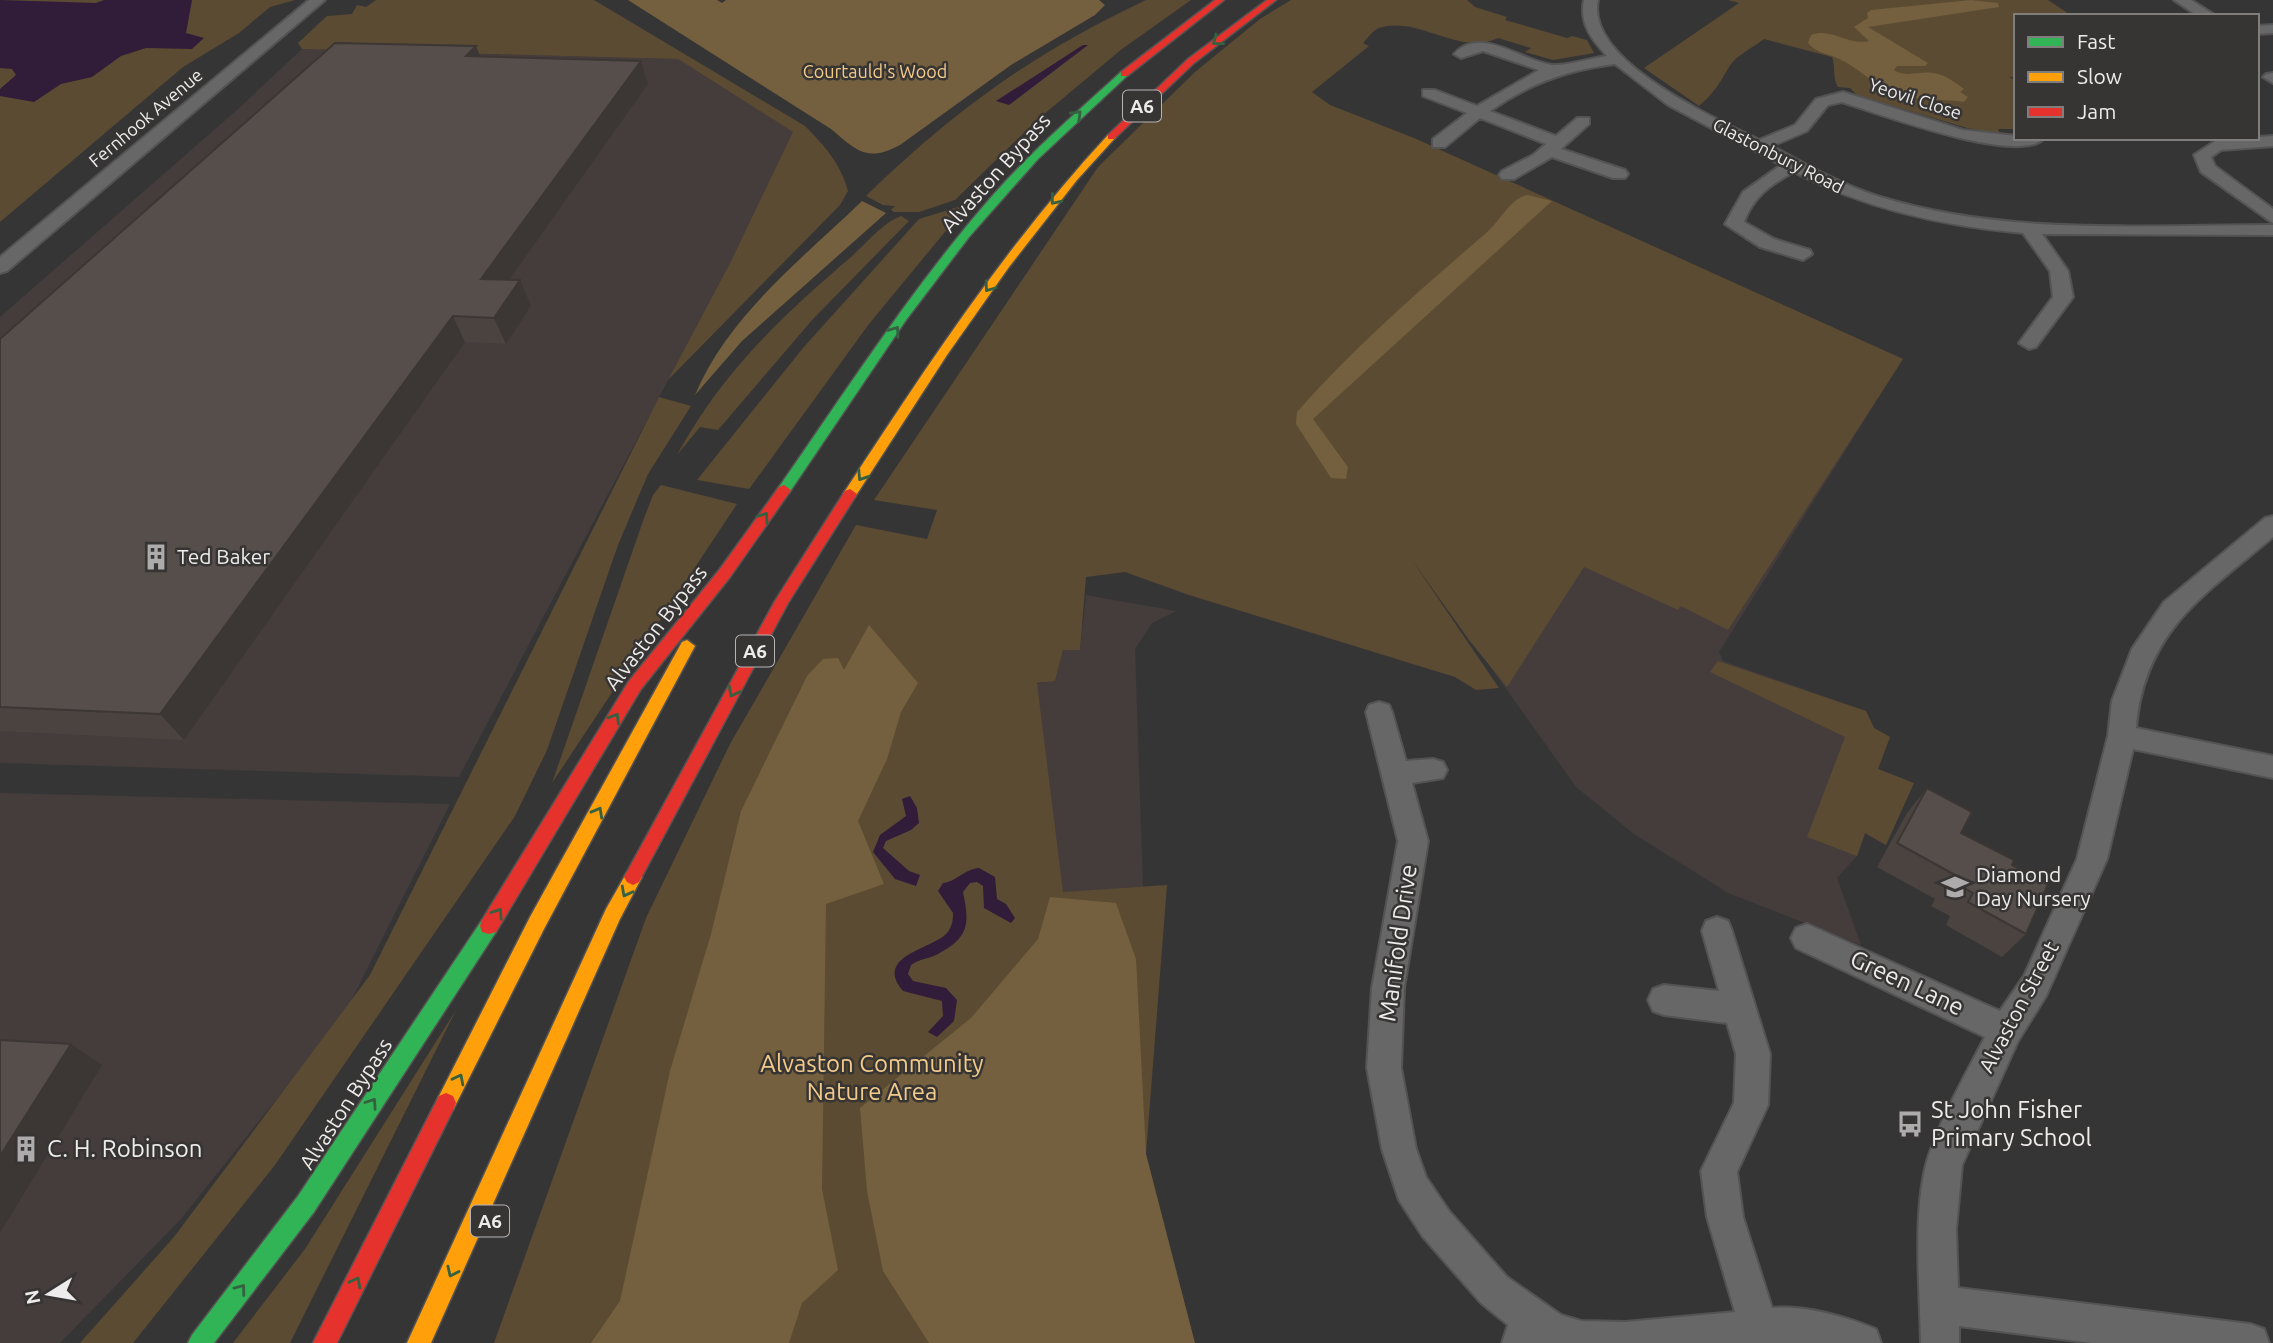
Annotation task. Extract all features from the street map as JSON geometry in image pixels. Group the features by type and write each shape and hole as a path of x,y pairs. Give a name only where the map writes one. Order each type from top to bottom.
{"highway":[{"name":"Alvaston Bypass","path":"200,1343 306,1204 501,908 635,685 725,573 922,293 980,218 1033,158 1088,104 1145,55 1220,0"},
{"name":"A6","path":"484,1240 531,1098 614,915 782,601 916,392 1029,231 1078,171 1131,116 1191,61 1272,0"},
{"path":"326,1343 537,923 725,573"},
{"path":"419,1343 531,1098"}],"street":[{"name":"Fernhook Avenue","path":"0,267 318,0"},
{"path":"2181,0 2206,14"},
{"name":"Glastonbury Road","path":"1585,1 1599,36 1618,59 1654,89 1792,166 1848,191 1909,210 1984,225 2030,229 2273,230"},
{"path":"1461,54 1475,47 1484,47 1553,70"},
{"path":"1439,143 1478,113 1535,76 1553,70 1618,59"},
{"name":"Yeovil Close","path":"1758,146 1801,128 1822,102 1837,92 1960,134 1987,139 2014,139"},
{"path":"1429,93 1460,103 1619,174"},
{"path":"1508,175 1539,159 1583,121"},
{"path":"2273,141 2217,145 2202,155 2207,168 2273,218"},
{"path":"1792,166 1758,184 1745,199 1734,224 1767,243 1803,254"},
{"path":"2029,343 2063,297 2059,271 2030,229"},
{"name":"Alvaston Street","path":"1940,1343 1938,1230 1944,1165 1970,1102 2006,1030 2035,986 2092,859 2122,736 2125,701 2145,649 2173,608 2273,524"},
{"name":"Manifold Drive","path":"1379,712 1413,841 1388,988 1384,1068 1399,1149 1412,1187 1436,1224 1494,1290 1525,1331 1553,1332 1581,1340 1674,1338 1759,1327 1789,1326 1862,1343"},
{"path":"2122,736 2273,767"},
{"path":"1395,773 1433,770"},
{"path":"1717,931 1753,1054 1751,1105 1719,1171 1725,1217 1759,1327"},
{"name":"Green Lane","path":"1807,938 2006,1030"},
{"path":"1664,1000 1740,1009"},
{"path":"1938,1305 2250,1343"}],"shaded area":[{"path":"0,0 96,3 104,0 192,0 186,33 204,38 192,49 146,48 121,56 92,77 61,84 34,102 0,96 0,89 16,75 12,69 0,68"},
{"path":"1083,45 1088,45 1009,105 996,101"},
{"path":"302,49 678,59 794,132 730,263 459,777 0,763 0,317 238,109"},
{"path":"1552,201 1903,359 1719,652 1723,661 1866,711 1874,728 1890,737 1878,769 1914,783 1886,845 1865,834 1857,856 1837,878 1861,945 1728,893 1634,834 1576,787 1348,467"},
{"path":"1086,595 1176,611 1152,623 1135,649 1143,887 1063,893 1033,685 1055,680 1063,650 1080,650"},
{"path":"0,793 450,804 345,1013 181,1219 60,1343 0,1343"},
{"path":"910,796 917,808 919,823 911,830 886,841 883,848 909,871 920,875 916,886 895,879 873,852 880,835 906,816 902,799"},
{"path":"979,868 995,877 997,899 1006,904 1015,918 1011,923 984,908 983,886 977,882 970,883 963,892 966,922 961,936 947,949 911,965 908,974 913,981 946,988 957,1000 954,1021 937,1037 928,1032 943,1016 942,1001 903,991 896,979 895,969 908,955 939,939 950,929 953,913 938,891 943,883"}],"green space":[{"path":"0,0 295,0 270,7 239,33 183,67 0,222"},
{"path":"376,0 594,0 805,126 831,155 848,191 840,205 668,380 730,263 793,132 678,59 302,49 298,43 327,16 352,14 357,5 366,7"},
{"name":"Courtauld's Wood","path":"628,0 717,0 722,3 726,0 1099,0 1105,5 1095,15 1011,65 900,145 879,153 870,153 855,148 831,129"},
{"path":"1146,0 1191,0 1122,49 1037,120 955,200 919,212 894,212 891,210 895,206 883,205 866,196 932,136 997,86 1067,41"},
{"name":"Alvaston Community Nature Area","path":"1291,0 1467,0 1475,7 1507,17 1505,20 1567,38 1572,36 1587,40 1594,53 1553,60 1525,52 1531,48 1498,38 1469,43 1424,30 1394,25 1379,28 1372,33 1363,43 1369,46 1312,92 1330,105 1414,138 1903,359 1728,630 1681,606 1678,610 1584,567 1507,687 1469,640 1412,560 1499,688 1476,690 1455,677 1189,595 1125,572 1086,577 1080,650 1063,650 1055,681 1037,683 1063,892 1167,885 1146,1154 1193,1343 494,1343 646,918 730,744 856,525 927,539 937,510 874,500 1098,167 1195,72 1260,19"},
{"path":"1728,0 2048,0 2069,14 2014,14 2014,77 2009,77 2014,80 2014,129 1998,129 2000,134 1967,128 1857,95 1850,88 1838,87 1832,57 1764,39 1732,63 1716,88 1699,106 1644,68 1739,3"},
{"path":"1971,0 1998,3 1999,7 1868,27 1928,63 1925,66 1897,66 1894,70 1903,74 1928,73 1945,77 1964,89 1960,92 1968,97 1964,102 1910,98 1893,93 1844,61 1818,51 1808,43 1811,35 1819,33 1854,41 1869,41 1854,27 1868,18 1867,13 1871,10"},
{"path":"1528,195 1552,201 1313,419 1348,467 1346,479 1331,478 1296,424 1297,412 1388,320 1490,229 1516,200"},
{"path":"862,201 886,213 742,341 695,395 709,366 747,314 791,267"},
{"path":"968,204 869,324 749,489 697,480 803,348 919,219"},
{"path":"901,216 909,221 813,319 718,430 700,427 677,455 713,398 754,348 874,234"},
{"path":"659,397 691,406 648,474 618,545 547,750 515,816 275,1165 133,1343 80,1343 174,1237 370,975"},
{"path":"661,485 737,504 552,783 643,521 653,495"},
{"path":"869,625 918,683 901,712 887,759 858,821 884,884 826,904 822,1189 838,1270 802,1303 789,1343 591,1343 620,1301 670,1071 711,934 741,811 807,676 823,659 838,658 844,670"},
{"path":"1718,661 1866,711 1874,728 1890,737 1878,769 1914,783 1886,845 1865,833 1857,856 1807,837 1845,737 1710,672"},
{"path":"1050,897 1116,903 1136,959 1146,1154 1195,1343 929,1343 883,1271 867,1191 860,1108 971,1018 1038,939"},
{"path":"456,1010 290,1343 233,1343 305,1249"}],"building":[{"name":"Ted Baker","path":"335,43 476,46 466,56 641,61 481,279 520,280 494,318 453,316 160,714 0,707 0,339"},
{"path":"1927,788 1972,812 1961,833 2014,860 2012,865 2048,884 2026,934 1968,902 1973,893 1954,882 1957,876 1897,843"},
{"path":"0,1040 71,1044 0,1156"}],"traffic: fast":[{"path":"784,490 902,318 965,234 1034,157 1124,74"},
{"path":"200,1343 306,1204 489,926"}],"traffic: slow":[{"path":"850,494 972,309 1038,220 1111,137"},
{"path":"446,1103 537,923 687,646"},
{"path":"419,1343 613,915 633,877"}],"traffic: jam":[{"path":"1124,74 1220,0"},
{"path":"1111,137 1191,61 1272,0"},
{"path":"489,926 635,685 725,573 784,490"},
{"path":"633,877 782,601 850,494"},
{"path":"325,1343 446,1103"}],"place":[{"name":"Ted Baker","path":"156,557"},
{"name":"Diamond Day Nursery","path":"1955,887"},
{"name":"St John Fisher Primary School","path":"1910,1124"},
{"name":"C. H. Robinson","path":"26,1149"}]}
